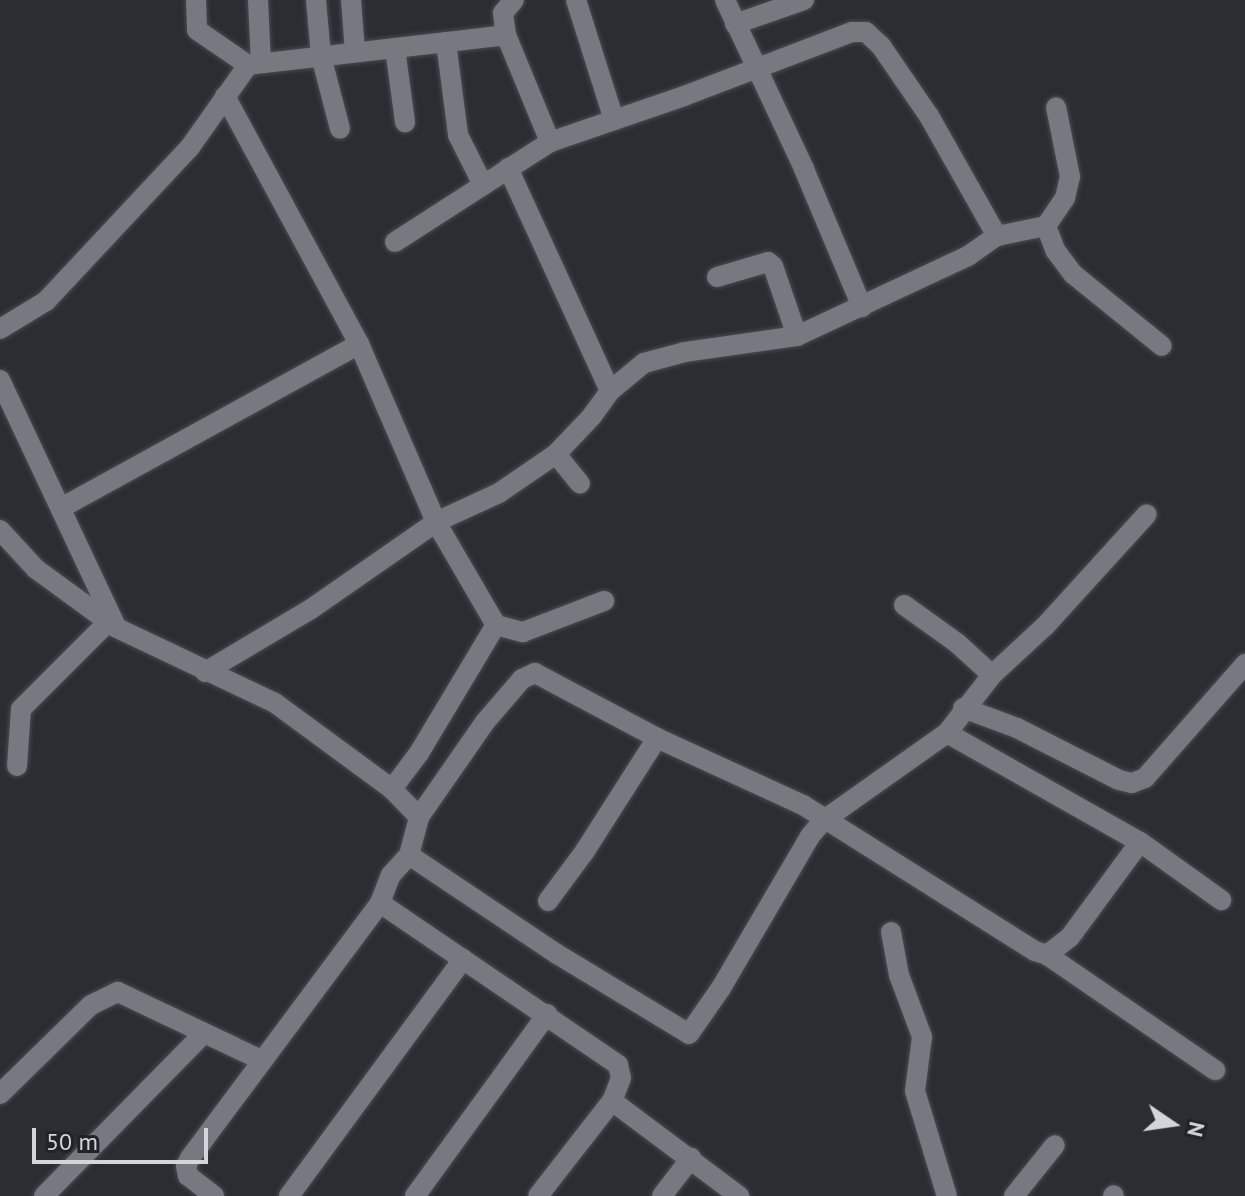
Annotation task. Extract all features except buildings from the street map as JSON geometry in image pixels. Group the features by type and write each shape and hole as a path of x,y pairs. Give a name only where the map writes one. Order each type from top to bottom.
{"street":[{"path":"196,0 197,30 255,64 506,35"},
{"path":"0,329 46,301 190,147 225,96 255,64 258,0"},
{"path":"316,0 321,56 340,129"},
{"path":"351,0 355,52"},
{"path":"514,0 503,13 506,35 550,142"},
{"path":"576,0 614,120"},
{"path":"725,0 862,307"},
{"path":"735,24 804,0"},
{"path":"395,242 550,142 852,32 872,36 929,116 997,236"},
{"path":"446,42 458,135 483,185"},
{"path":"395,48 405,122"},
{"path":"225,96 359,344 436,522 496,625 523,632 604,601"},
{"path":"205,672 311,609 436,522 499,493 556,454 592,416 610,391 644,363 685,352 797,336 968,256 997,236 1046,226 1065,198 1070,177 1056,107"},
{"path":"508,168 610,391"},
{"path":"1046,226 1055,250 1073,274 1162,346"},
{"path":"717,277 768,262 773,266 797,336"},
{"path":"61,508 359,344"},
{"path":"0,380 113,624"},
{"path":"556,454 580,484"},
{"path":"395,878 557,954 689,1034 721,988 810,836 824,820 947,733 963,708 992,675 1045,626 1147,514"},
{"path":"0,530 36,569 113,624 205,672 275,703 392,789 419,817"},
{"path":"904,605 957,643 992,675"},
{"path":"17,766 21,709 113,624"},
{"path":"392,789 496,625"},
{"path":"963,708 1017,728 1119,780 1132,783 1145,778 1245,664"},
{"path":"214,1196 195,1184 188,1176 186,1166 395,878 419,817 485,722 527,675 545,676 657,738 803,805 1035,951 1047,955 1215,1070"},
{"path":"947,733 1140,842 1221,900"},
{"path":"548,901 585,851 657,738"},
{"path":"1047,955 1070,937 1140,842"},
{"path":"395,878 463,959 618,1065 621,1078 612,1101 538,1196"},
{"path":"891,932 899,975 922,1037 915,1091 947,1196"},
{"path":"289,1196 463,959"},
{"path":"0,1094 91,1005 118,992 261,1060"},
{"path":"415,1196 547,1014"},
{"path":"44,1196 177,1064 203,1034"},
{"path":"612,1101 739,1196"},
{"path":"1014,1196 1055,1145"},
{"path":"662,1196 691,1158"}]}
